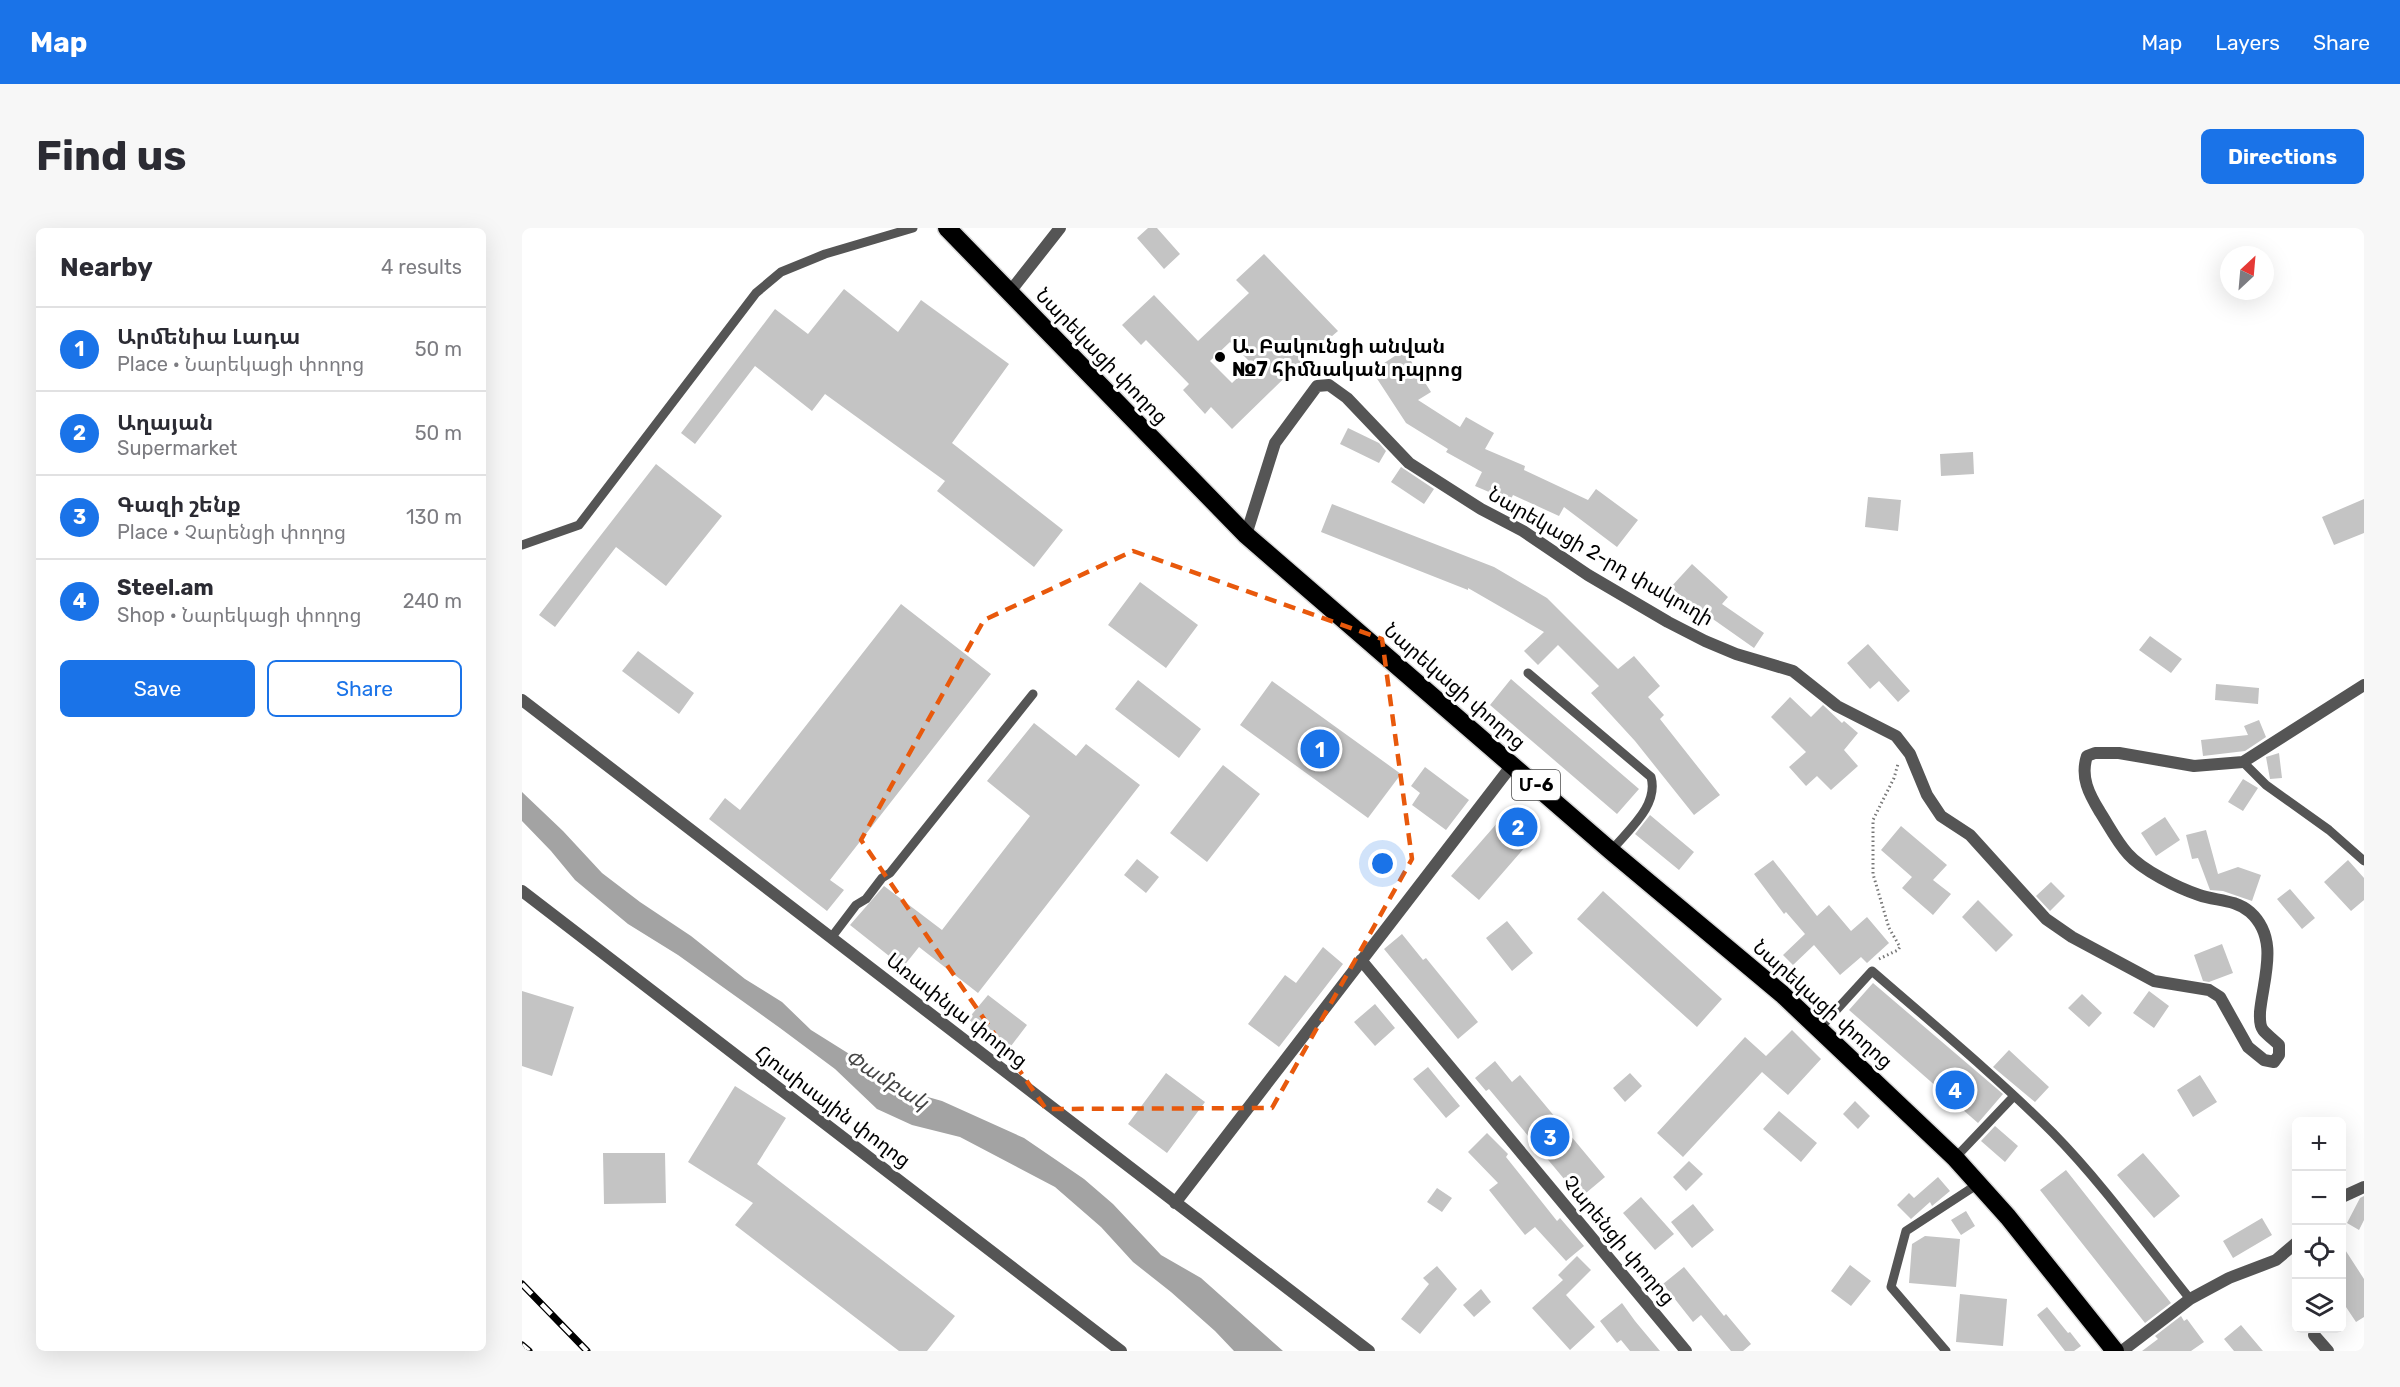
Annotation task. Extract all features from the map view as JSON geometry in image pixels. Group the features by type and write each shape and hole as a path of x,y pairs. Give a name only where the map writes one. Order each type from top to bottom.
{"highway":[{"name":"Նարեկացի փողոց","path":"946,228 1246,535 1611,850 1782,994 1955,1158 2008,1217 2115,1351"}],"street":[{"path":"1010,293 1060,228"},
{"name":"Նարեկացի 2-րդ փակուղի","path":"1246,535 1275,443 1317,386 1329,385 1347,398 1409,463 1442,485 1523,531 1588,575 1668,622 1736,654 1793,670 1837,706 1896,736 1910,754 1928,795 1941,816 1970,835 2046,919 2072,937 2154,981 2209,990 2220,997 2248,1047 2264,1060 2274,1062 2279,1055 2279,1045 2261,1029 2260,1018 2269,951 2260,925 2251,913 2238,904 2196,894 2140,865 2127,853 2095,803 2085,780 2084,766 2087,756 2095,753 2119,753 2194,766 2243,762 2364,686"},
{"name":"Առափնյա փողոց","path":"522,700 1369,1351"},
{"path":"1175,1203 1512,765"},
{"name":"Հյուսիսային փողոց","path":"522,891 1121,1351"},
{"name":"Չարենցի փողոց","path":"1361,960 1686,1351"},
{"path":"2346,1195 2364,1187"},
{"path":"2122,1351 2190,1299 2229,1278 2276,1260 2292,1246"},
{"path":"2314,1335 2328,1351"}],"lane":[{"path":"522,545 579,525 756,293 781,272 825,254 913,228"},
{"path":"1528,673 1651,777 1653,795 1648,806 1611,850"},
{"path":"831,938 856,905 866,899 882,878 890,873 1032,694"},
{"path":"2243,762 2266,785 2329,830 2364,861"},
{"path":"1819,1029 1872,971 2054,1134 2099,1185 2190,1299"},
{"path":"1955,1158 2014,1096"},
{"path":"1946,1351 1892,1287 1906,1230 1978,1184"}],"path":[{"path":"1878,959 1898,950 1900,946 1889,928 1873,874 1873,820 1894,778"}],"highlighted area":[{"path":"1133,551 1382,639 1412,859 1272,1108 1046,1109 861,840 984,620"}],"water":[{"name":"Փամբակ","path":"522,792 602,873 691,936 745,979 782,1002 811,1030 910,1092 942,1101 1024,1138 1084,1179 1113,1204 1161,1255 1201,1278 1283,1351 1234,1351 1171,1292 1133,1262 1101,1227 1055,1187 960,1137 912,1125 877,1109 835,1069 678,955 628,924 575,880 522,821"}],"building":[{"path":"1148,228 1157,228 1180,254 1164,269 1137,238"},
{"path":"1264,254 1338,331 1310,353 1232,429 1211,407 1205,414 1183,390 1189,384 1146,340 1141,345 1122,325 1154,295 1198,341 1249,293 1236,280","holes":["1230,342 1252,364 1232,383 1210,361"]},
{"path":"844,289 898,332 921,300 1009,364 952,443 1063,530 1034,567 937,491 945,481 825,394 812,411 755,366 695,444 681,433 775,309 808,334"},
{"path":"1404,350 1431,392 1418,400 1460,427 1466,417 1494,433 1485,449 1525,466 1524,470 1588,500 1596,489 1638,520 1617,547 1564,507 1559,516 1513,495 1510,501 1475,486 1482,472 1446,452 1448,449 1406,423 1372,371"},
{"path":"1348,428 1379,443 1386,451 1379,463 1340,444"},
{"path":"1973,452 1974,474 1941,476 1940,454"},
{"path":"656,464 722,516 666,586 616,547 555,627 539,615"},
{"path":"1401,467 1434,489 1424,504 1391,482"},
{"path":"1868,497 1901,500 1898,531 1865,527"},
{"path":"2364,499 2364,533 2334,545 2322,517"},
{"path":"1332,504 1494,567 1547,598 1618,669 1634,656 1660,686 1648,697 1664,715 1660,719 1720,795 1694,815 1635,741 1591,693 1599,686 1558,645 1538,665 1524,651 1544,632 1468,588 1468,590 1321,532"},
{"path":"1692,564 1728,597 1722,604 1764,633 1754,648 1710,617 1707,620 1671,587"},
{"path":"1140,582 1198,625 1166,668 1108,625"},
{"path":"901,604 991,674 830,880 844,890 827,911 709,819 725,798 740,810"},
{"path":"2150,636 2182,659 2171,673 2139,650"},
{"path":"1868,644 1910,691 1898,702 1879,681 1870,689 1847,663"},
{"path":"638,651 694,693 679,714 622,671"},
{"path":"1511,679 1639,789 1617,814 1490,705"},
{"path":"1138,680 1201,729 1179,758 1115,709"},
{"path":"1272,681 1401,774 1368,818 1240,725"},
{"path":"2216,684 2259,688 2258,704 2215,700"},
{"path":"1790,697 1811,717 1823,705 1842,723 1844,721 1858,733 1844,750 1858,766 1831,790 1817,776 1806,786 1789,767 1806,752 1771,717"},
{"path":"2259,720 2266,737 2245,751 2203,756 2201,740 2248,735 2244,726"},
{"path":"1034,723 1076,756 1086,744 1140,785 978,993 919,947 903,967 850,925 884,886 942,930 1030,816 987,781"},
{"path":"2279,753 2282,778 2270,779 2266,757"},
{"path":"1223,765 1260,794 1207,862 1170,833"},
{"path":"1425,767 1469,800 1446,830 1412,805 1420,793 1411,786"},
{"path":"2243,779 2258,788 2243,811 2228,802"},
{"path":"1512,806 1540,830 1479,900 1451,876"},
{"path":"1650,815 1694,852 1679,870 1635,834"},
{"path":"2165,817 2180,840 2156,856 2141,833"},
{"path":"1901,826 1947,865 1933,880 1951,894 1933,915 1902,888 1912,877 1881,850"},
{"path":"2206,830 2218,874 2238,867 2261,875 2252,901 2223,891 2210,890 2198,858 2192,859 2186,835"},
{"path":"1137,859 1159,877 1146,893 1124,875"},
{"path":"1773,860 1817,916 1829,905 1851,931 1867,917 1889,943 1867,963 1861,957 1840,975 1814,945 1793,965 1783,955 1805,934 1786,912 1784,914 1754,874"},
{"path":"2348,860 2364,878 2364,900 2351,911 2324,882"},
{"path":"2051,882 2065,896 2050,911 2036,896"},
{"path":"2290,889 2315,918 2302,929 2277,899"},
{"path":"1603,891 1722,999 1697,1027 1577,919"},
{"path":"1978,900 2013,935 1996,952 1962,917"},
{"path":"1507,921 1533,953 1512,971 1486,938"},
{"path":"1402,934 1423,960 1426,958 1478,1022 1458,1039 1384,949"},
{"path":"2222,944 2233,973 2209,982 2203,981 2194,955"},
{"path":"1323,947 1343,964 1279,1047 1248,1024 1285,975 1296,983"},
{"path":"1873,983 2003,1094 1978,1123 1849,1010"},
{"path":"522,991 574,1007 552,1076 522,1066"},
{"path":"2149,991 2169,1006 2154,1028 2133,1013"},
{"path":"2082,994 2102,1013 2089,1027 2068,1008"},
{"path":"988,995 1027,1025 1008,1050 968,1019"},
{"path":"1375,1004 1395,1028 1375,1046 1354,1022"},
{"path":"1792,1030 1821,1059 1788,1095 1762,1072 1683,1157 1657,1133 1745,1037 1766,1056"},
{"path":"2009,1050 2049,1087 2035,1102 1993,1067"},
{"path":"1495,1061 1512,1082 1520,1075 1605,1177 1580,1198 1489,1089 1486,1091 1475,1078"},
{"path":"1428,1067 1460,1106 1446,1118 1413,1079"},
{"path":"1166,1073 1205,1102 1167,1153 1128,1124"},
{"path":"1630,1073 1642,1086 1625,1102 1613,1088"},
{"path":"2200,1075 2217,1102 2193,1117 2177,1090"},
{"path":"735,1086 786,1118 757,1164 955,1316 927,1351 899,1351 735,1225 753,1203 688,1162"},
{"path":"1855,1101 1870,1116 1858,1129 1843,1114"},
{"path":"1779,1111 1817,1143 1801,1162 1763,1129"},
{"path":"1995,1126 2018,1146 2005,1162 1981,1141"},
{"path":"1487,1133 1508,1154 1506,1157 1557,1221 1560,1218 1584,1246 1566,1261 1535,1227 1525,1235 1489,1190 1498,1183 1468,1152"},
{"path":"603,1153 665,1153 666,1203 604,1204"},
{"path":"2143,1153 2180,1196 2154,1218 2117,1175"},
{"path":"1689,1161 1703,1174 1686,1191 1673,1177"},
{"path":"2066,1170 2171,1303 2145,1323 2040,1190"},
{"path":"1938,1177 1950,1191 1932,1206 1930,1202 1911,1219 1897,1205 1909,1193 1914,1198"},
{"path":"1437,1188 1452,1198 1442,1212 1427,1202"},
{"path":"2364,1196 2364,1220 2359,1230 2347,1223 2360,1198"},
{"path":"1641,1197 1674,1234 1655,1250 1623,1213"},
{"path":"1693,1204 1714,1230 1692,1248 1671,1222"},
{"path":"1966,1211 1975,1226 1961,1235 1951,1220"},
{"path":"2262,1218 2272,1235 2233,1258 2223,1241"},
{"path":"1925,1236 1960,1239 1956,1287 1909,1283 1912,1244"},
{"path":"2346,1251 2364,1279 2364,1317 2356,1322 2346,1307"},
{"path":"1577,1256 1591,1270 1566,1295 1595,1327 1570,1350 1532,1308 1563,1280 1558,1275"},
{"path":"1850,1265 1871,1281 1851,1306 1831,1291"},
{"path":"1437,1266 1457,1289 1420,1334 1401,1319 1429,1284 1423,1278"},
{"path":"1684,1267 1724,1316 1726,1314 1751,1344 1743,1351 1731,1351 1701,1315 1693,1322 1663,1284"},
{"path":"1481,1289 1491,1302 1474,1317 1463,1305"},
{"path":"1960,1294 2007,1299 2003,1346 1956,1342"},
{"path":"1622,1303 1660,1351 1630,1351 1621,1340 1617,1343 1600,1321"},
{"path":"2047,1307 2081,1346 2074,1351 2065,1351 2037,1315"},
{"path":"2181,1316 2184,1321 2187,1319 2204,1342 2191,1351 2142,1351 2158,1339 2155,1336"},
{"path":"2241,1325 2263,1351 2234,1351 2224,1339"}],"railway":[{"path":"522,1284 587,1351"},
{"path":"522,1345 529,1351"}],"place":[{"name":"Ա. Բակունցի անվան №7 հիմնական դպրոց","path":"1220,357"},
{"name":"Արմենիա Լադա","path":"1320,749"},
{"name":"Աղայան","path":"1518,827"},
{"name":"Steel.am","path":"1955,1090"},
{"name":"Գազի շենք","path":"1550,1137"}]}
